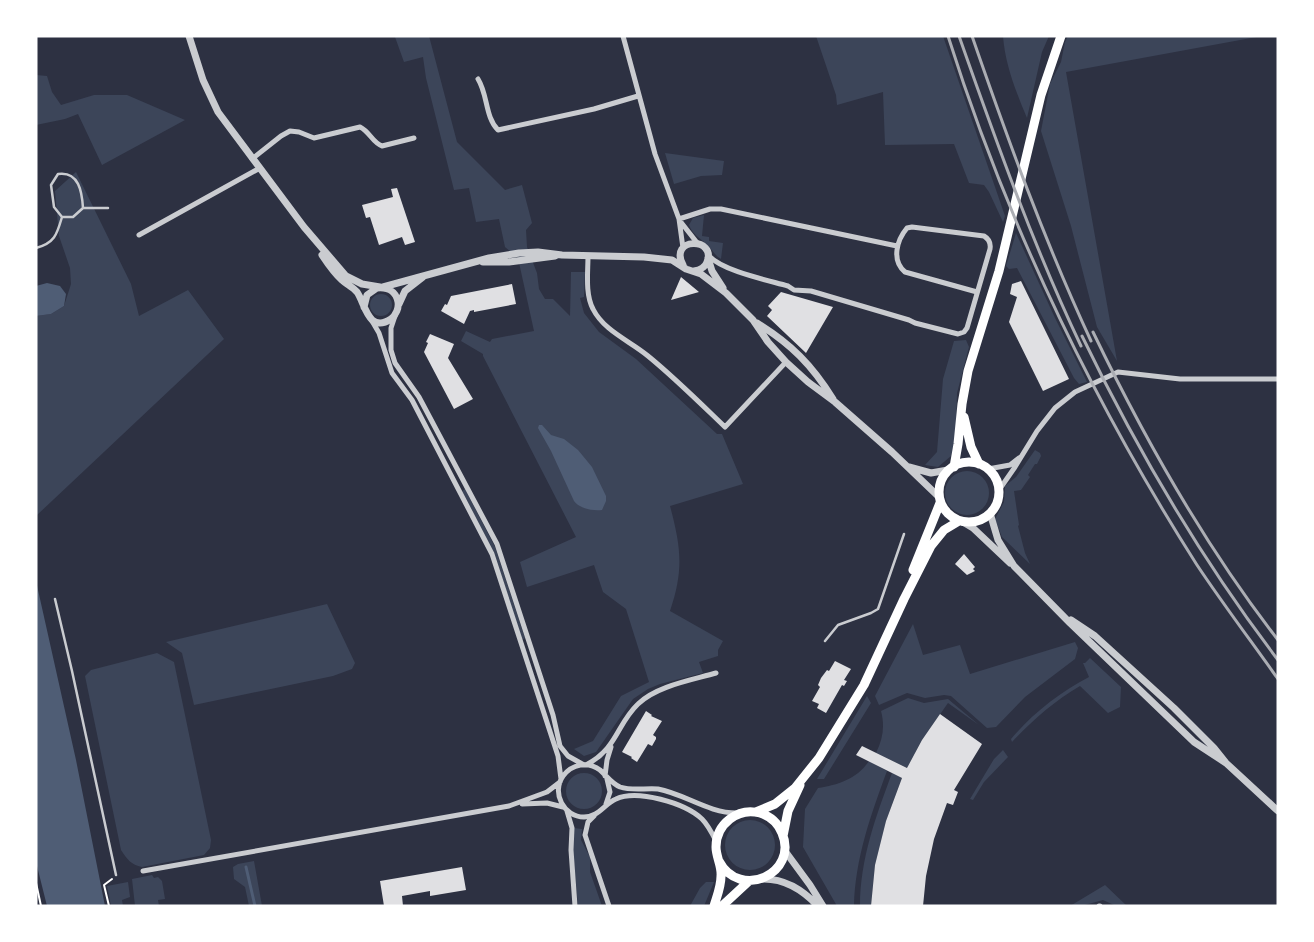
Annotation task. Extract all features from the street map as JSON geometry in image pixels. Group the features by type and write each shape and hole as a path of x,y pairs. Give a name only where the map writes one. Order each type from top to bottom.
{"main road":[{"path":"904,599 907,585 940,500 940,483 951,468 958,444 968,371 1001,262 1041,95 1061,36"},
{"path":"962,404 971,447 979,464"},
{"path":"719,861 730,874 749,881 760,879 776,870 785,851 783,836 788,811 803,780 825,749 864,685 904,599 935,540 944,530 961,522 980,521 996,506 999,490 995,478 988,469 979,464 965,462 951,468"},
{"path":"940,500 947,513 961,522"},
{"path":"756,812 780,800 803,780"},
{"path":"714,906 721,879 716,841 724,823 733,816 744,812 756,812 772,819 783,836"},
{"path":"722,906 749,881"}],"street":[{"path":"189,36 203,80 214,103 230,128 314,240 336,274 356,292 379,333 392,373 412,400 492,554 558,756 559,796 566,809 572,828 571,850 575,906"},
{"path":"623,36 655,154 679,219 683,249 680,258 683,266"},
{"path":"478,80 482,87 493,125 498,130 638,96"},
{"path":"252,159 290,131 299,132 314,138 360,127 367,131 375,142 382,146 414,138"},
{"path":"139,235 260,168"},
{"path":"679,219 710,209 722,209 897,246"},
{"path":"679,219 698,244 703,247 708,256 712,271 726,293"},
{"path":"708,256 728,268 788,286 794,290 811,291 924,326 962,333 965,330 977,292 990,249 990,241 986,237 912,227 906,230 897,246 899,266 905,272 977,292"},
{"path":"314,240 350,278 369,286 390,290 398,301 391,335 391,350 395,363 419,396 497,544 553,715 560,746 568,756 599,770 617,785 626,788 665,791 716,810 744,812"},
{"path":"669,258 691,243 698,244"},
{"path":"364,307 367,295 372,290 496,256 532,252 562,255 669,258 701,274 726,293 753,320 787,344 807,362 834,402"},
{"path":"588,256 590,303 596,315 614,332 655,362 726,426 786,362"},
{"path":"692,271 704,267 708,256"},
{"path":"371,318 378,322 386,321 393,316 405,291 423,277"},
{"path":"753,320 768,342 786,362 909,467 920,481 940,500"},
{"path":"999,490 1055,408 1075,392 1120,371 1180,379 1278,379"},
{"path":"988,469 1010,465 1023,454"},
{"path":"909,467 931,473 951,468"},
{"path":"990,513 1000,544 1014,566"},
{"path":"961,522 973,528 1004,559 1014,566 1075,628 1194,742 1226,763 1278,811"},
{"path":"516,804 546,792 570,769 585,765 601,756 612,743 632,710 646,697 662,689 716,673"},
{"path":"606,805 610,792 606,777 607,760 612,743"},
{"path":"609,906 585,835 588,822 606,805 617,798 632,795 650,798 671,803 690,811 707,824 716,841"},
{"path":"143,871 516,804 547,803 566,809 579,816 588,817 596,814"},
{"path":"785,851 823,906"},
{"path":"760,879 773,879 787,883 802,892 818,906"}],"lane":[{"path":"62,217 54,207 51,185 58,174 65,173 77,180 83,208"},
{"path":"62,217 73,217 83,208 108,208"},
{"path":"36,248 44,246 55,238 62,217"},
{"path":"825,641 838,625 878,609 904,534"},
{"path":"55,599 116,875"}],"path":[{"path":"109,906 104,884 116,875"},
{"path":"36,883 41,906"}],"shaded area":[{"path":"429,36 457,142 505,190 522,185 532,223 526,230 527,247 537,273 539,289 545,299 553,299 570,316 571,272 585,272 584,297 580,298 584,313 599,332 636,359 717,434 722,434 743,484 670,506 679,546 679,571 670,611 723,641 718,650 718,656 699,662 703,673 660,684 633,699 596,752 584,756 574,749 593,741 621,696 649,682 626,609 603,592 594,565 527,587 520,562 576,537 483,354 461,341 466,331 490,342 492,339 534,331 518,258 505,247 499,219 476,222 469,188 454,190 426,78 423,57 404,62 395,37"},
{"path":"816,36 943,36 1005,216 1003,222 984,185 969,183 954,144 885,145 883,92 837,105 836,95"},
{"path":"1003,36 1049,36 1042,52 1027,118 1015,88"},
{"path":"1068,36 1262,36 1066,72 1117,361 1097,327 1071,226 1041,131 1050,84 1061,62"},
{"path":"36,75 47,76 52,92 61,105 94,95 127,95 185,120 102,165 78,114 65,119 36,125"},
{"path":"665,153 724,161 722,175 701,176 674,184"},
{"path":"76,172 131,284 139,316 188,290 224,339 36,516 36,316 51,314 64,306 71,284 70,268 59,236 55,191"},
{"path":"704,215 702,236 709,237 709,241 723,243 721,259 694,234 689,225 693,218"},
{"path":"1016,233 1087,382 1079,384 1074,378 1017,268 1009,269 1006,266"},
{"path":"47,283 60,286 66,294 64,306 51,314 36,316 36,286"},
{"path":"377,294 385,294 392,301 392,309 385,316 377,316 370,309 370,301"},
{"path":"966,340 969,347 957,393 956,433 951,456 938,467 925,465 937,452 943,379 954,341"},
{"path":"539,425 542,425 551,435 564,439 578,450 592,467 606,496 602,510 587,509 574,501 538,428"},
{"path":"1035,450 1041,456 1037,464 1035,464 1028,475 1030,477 1021,490 1014,491 1018,526 1030,564 1002,537 995,519 1004,502 1005,486 1016,477"},
{"path":"967,471 979,475 985,481 989,493 985,505 979,511 967,515 955,511 949,505 945,493 949,481 955,475"},
{"path":"465,489 495,547 525,638 522,640 495,555 462,491"},
{"path":"36,581 76,760 105,906 47,906 36,862"},
{"path":"327,604 355,663 352,669 333,676 194,705 182,653 166,642"},
{"path":"913,624 923,655 960,645 970,674 1075,642 1078,648 1075,659 1025,697 996,727 987,728 951,696 944,695 925,698 907,693 879,705 875,696"},
{"path":"157,653 174,662 211,840 210,848 204,855 142,867 130,861 121,850 85,676 91,670"},
{"path":"1090,658 1121,687 1120,707 1108,713 1080,686 1061,698 1027,726 1012,742 1011,739 1037,712 1089,677 1083,663"},
{"path":"867,696 871,703 824,779 817,779"},
{"path":"908,698 924,703 948,699 979,725 948,703 922,740 907,768 876,753 883,732 881,711"},
{"path":"1003,750 1008,757 984,782 973,800 970,799 994,759"},
{"path":"869,761 887,771 870,820 861,854 857,871 854,906 837,906 803,847 805,809 818,788 833,785 853,777"},
{"path":"584,773 596,779 602,791 596,803 584,809 572,803 566,791 572,779"},
{"path":"892,773 902,778 886,821 875,865 871,906 860,906 863,871 870,838"},
{"path":"745,820 755,820 768,827 775,840 775,850 768,863 755,870 745,870 736,866 729,859 725,850 725,840 729,831 736,824"},
{"path":"574,828 582,829 581,840 590,857 590,872 602,906 578,906 573,851"},
{"path":"254,861 262,906 249,906 245,887 234,879 233,867 238,864"},
{"path":"152,875 154,878 158,877 162,881 165,899 158,900 159,906 135,906 132,879"},
{"path":"128,882 130,897 122,900 123,906 111,906 107,886"},
{"path":"706,882 714,882 704,906 690,906 700,888"},
{"path":"1105,885 1127,906 1116,906 1103,900 1081,906 1070,906"}],"building":[{"path":"397,188 415,242 405,245 402,237 379,245 370,217 366,218 362,205 393,197 391,189"},
{"path":"681,277 699,292 671,300"},
{"path":"1021,281 1069,379 1043,391 1009,322 1017,297 1010,294 1012,284"},
{"path":"512,284 516,304 474,312 474,310 470,311 464,324 441,311 445,304 447,305 451,296"},
{"path":"781,292 833,307 806,353 767,316 772,310 768,306"},
{"path":"430,334 454,344 448,358 473,399 454,409 424,352"},
{"path":"964,554 975,567 973,569 975,571 967,575 955,564"},
{"path":"835,661 851,669 844,680 847,681 844,686 842,685 826,713 817,708 819,704 812,701 820,687 818,685 821,678 827,670 829,671"},
{"path":"646,711 651,716 662,721 653,735 656,739 652,746 648,744 637,762 622,752"},
{"path":"940,714 982,744 954,790 958,792 953,805 947,803 934,839 926,876 923,906 871,906 875,865 886,821 902,778 856,755 862,746 907,768 922,740"},
{"path":"462,867 466,890 430,896 430,891 402,896 403,906 384,906 380,881"}],"waterway":[{"path":"246,867 255,906"}],"railway":[{"path":"948,36 971,106 1025,242 1055,309 1088,374 1122,439 1197,565 1278,679"},
{"path":"959,36 1031,231 1081,346"},
{"path":"972,36 1028,190 1058,266 1091,341"},
{"path":"1093,332 1155,452 1201,530 1278,640"},
{"path":"1082,336 1125,421 1172,503 1223,583 1278,660"}]}
